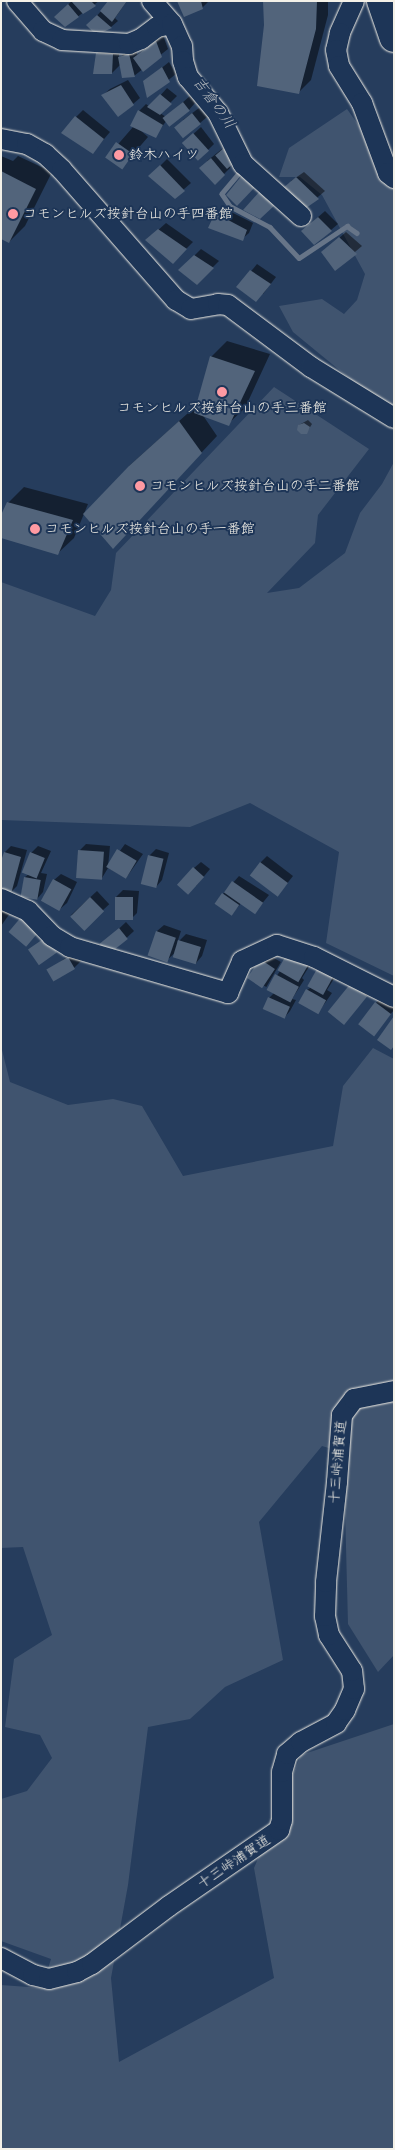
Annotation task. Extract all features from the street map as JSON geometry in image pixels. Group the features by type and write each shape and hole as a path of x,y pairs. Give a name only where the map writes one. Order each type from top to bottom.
{"highway":[{"path":"381,1 394,38"}],"street":[{"path":"17,1 42,31 62,40 129,44 141,39 157,27 172,24"},
{"path":"152,1 172,24 182,46 183,61 188,77 218,113 243,164 302,216"},
{"path":"354,1 340,33 336,50 339,66 362,104 388,173 394,178"},
{"path":"1,139 27,144 45,154 62,170 176,300 191,309 218,304 228,305 311,368 394,418"},
{"path":"1,899 28,910 52,936 70,947 228,993 242,962 277,945 314,958 394,997"},
{"name":"十三峠浦賀道","path":"1,1958 33,1975 49,1979 77,1972 92,1964 169,1906 279,1830 282,1820 282,1772 288,1754 301,1742 336,1723 349,1703 354,1689 352,1671 329,1635 325,1616 326,1582 342,1415 354,1399 394,1391"}],"shaded area":[{"path":"347,109 394,175 394,415 293,332 279,306 322,299 344,314 357,300 365,274 322,195 300,177 279,177 289,148"},
{"path":"274,387 369,449 318,515 315,543 267,593 299,588 345,553 360,513 382,484 394,462 394,976 326,943 339,852 250,803 190,827 1,820 1,582 95,616 111,590 116,553"},
{"path":"1,1046 10,1082 68,1105 113,1099 142,1106 183,1176 333,1146 343,1086 373,1048 394,1059 394,1655 378,1672 348,1624 345,1508 332,1449 322,1446 259,1522 283,1660 225,1687 190,1719 148,1727 128,1885 111,1978 119,2062 274,1978 254,1868 301,1755 394,1724 394,2149 1,2149 1,1985 42,1988 51,1959 1,1941 1,1799 27,1791 52,1758 40,1735 5,1727 14,1659 52,1635 23,1547 1,1548"}],"building":[{"path":"71,1 91,1 96,6 83,14"},
{"path":"108,1 127,1 112,22 100,11"},
{"path":"177,1 201,1 203,9 184,17"},
{"path":"263,1 317,1 316,29 299,94 257,86 264,25"},
{"path":"68,4 79,17 65,27 54,17"},
{"path":"97,15 112,28 96,35 86,25"},
{"path":"156,41 162,57 143,72 133,58"},
{"path":"96,53 113,54 112,74 93,74"},
{"path":"129,54 135,77 122,78 118,57"},
{"path":"162,67 170,82 147,98 143,81"},
{"path":"121,85 134,105 118,117 101,95"},
{"path":"160,94 172,104 160,115 147,107"},
{"path":"183,102 190,111 169,127 163,118"},
{"path":"138,110 163,125 156,138 130,126"},
{"path":"192,113 201,124 183,138 174,127"},
{"path":"75,116 104,139 93,154 61,133"},
{"path":"193,133 209,151 198,161 182,143"},
{"name":"鈴木ハイツ","path":"116,142 133,154 122,170 105,158"},
{"path":"225,147 237,161 227,169 215,156"},
{"path":"211,158 225,175 215,185 199,168"},
{"path":"160,165 185,191 175,199 148,176"},
{"name":"コモンヒルズ按針台山の手四番館","path":"1,171 36,189 9,243 1,239"},
{"path":"243,174 256,186 237,206 226,195"},
{"path":"296,177 319,199 306,208 283,188"},
{"path":"261,190 276,204 260,219 243,210"},
{"path":"215,213 247,230 243,241 208,228"},
{"path":"318,217 332,231 314,245 301,231"},
{"path":"158,229 187,249 173,264 145,240"},
{"path":"339,237 357,254 335,271 321,252"},
{"path":"194,255 214,268 197,285 178,270"},
{"path":"250,270 271,284 256,302 236,287"},
{"name":"コモンヒルズ按針台山の手三番館","path":"210,356 255,371 229,426 194,413"},
{"name":"コモンヒルズ按針台山の手二番館","path":"179,421 202,453 113,549 83,514 129,466"},
{"path":"304,423 310,427 307,434 301,434 297,430 298,425"},
{"name":"コモンヒルズ按針台山の手一番館","path":"7,502 73,520 58,555 1,538 1,515"},
{"path":"117,849 137,861 126,879 106,867"},
{"path":"78,850 104,852 102,880 76,878"},
{"path":"4,852 21,857 11,894 1,891 1,861"},
{"path":"30,852 45,858 37,878 22,872"},
{"path":"148,855 164,859 156,888 141,884"},
{"path":"260,862 288,883 278,897 250,876"},
{"path":"193,867 204,877 188,895 177,885"},
{"path":"24,877 41,880 37,900 21,897"},
{"path":"53,879 71,889 59,911 41,901"},
{"path":"232,881 263,903 255,914 224,892"},
{"path":"222,893 239,905 232,916 215,904"},
{"path":"90,897 104,911 84,931 70,917"},
{"path":"115,897 133,897 133,920 115,920"},
{"path":"22,916 40,931 26,947 9,932"},
{"path":"119,928 128,939 108,955 100,944"},
{"path":"156,931 176,938 167,962 148,956"},
{"path":"46,937 57,953 39,965 28,950"},
{"path":"178,940 201,947 196,964 173,957"},
{"path":"288,952 309,964 298,982 278,970"},
{"path":"68,957 75,969 53,982 46,970"},
{"path":"260,959 275,969 262,988 247,978"},
{"path":"318,967 334,976 323,995 307,986"},
{"path":"275,974 299,987 290,1003 267,990"},
{"path":"351,983 367,996 344,1025 328,1012"},
{"path":"306,989 326,1000 318,1014 298,1003"},
{"path":"268,997 290,1007 285,1019 263,1009"},
{"path":"375,1002 391,1014 374,1036 358,1024"},
{"path":"394,1016 394,1046 391,1050 377,1040"}],"waterway":[{"name":"吉倉の川","path":"242,170 222,194 230,206 270,227 299,258 347,226 357,233"}],"place":[{"name":"鈴木ハイツ","path":"119,155"},
{"name":"コモンヒルズ按針台山の手四番館","path":"13,214"},
{"name":"コモンヒルズ按針台山の手三番館","path":"222,392"},
{"name":"コモンヒルズ按針台山の手二番館","path":"140,486"},
{"name":"コモンヒルズ按針台山の手一番館","path":"35,529"}]}
